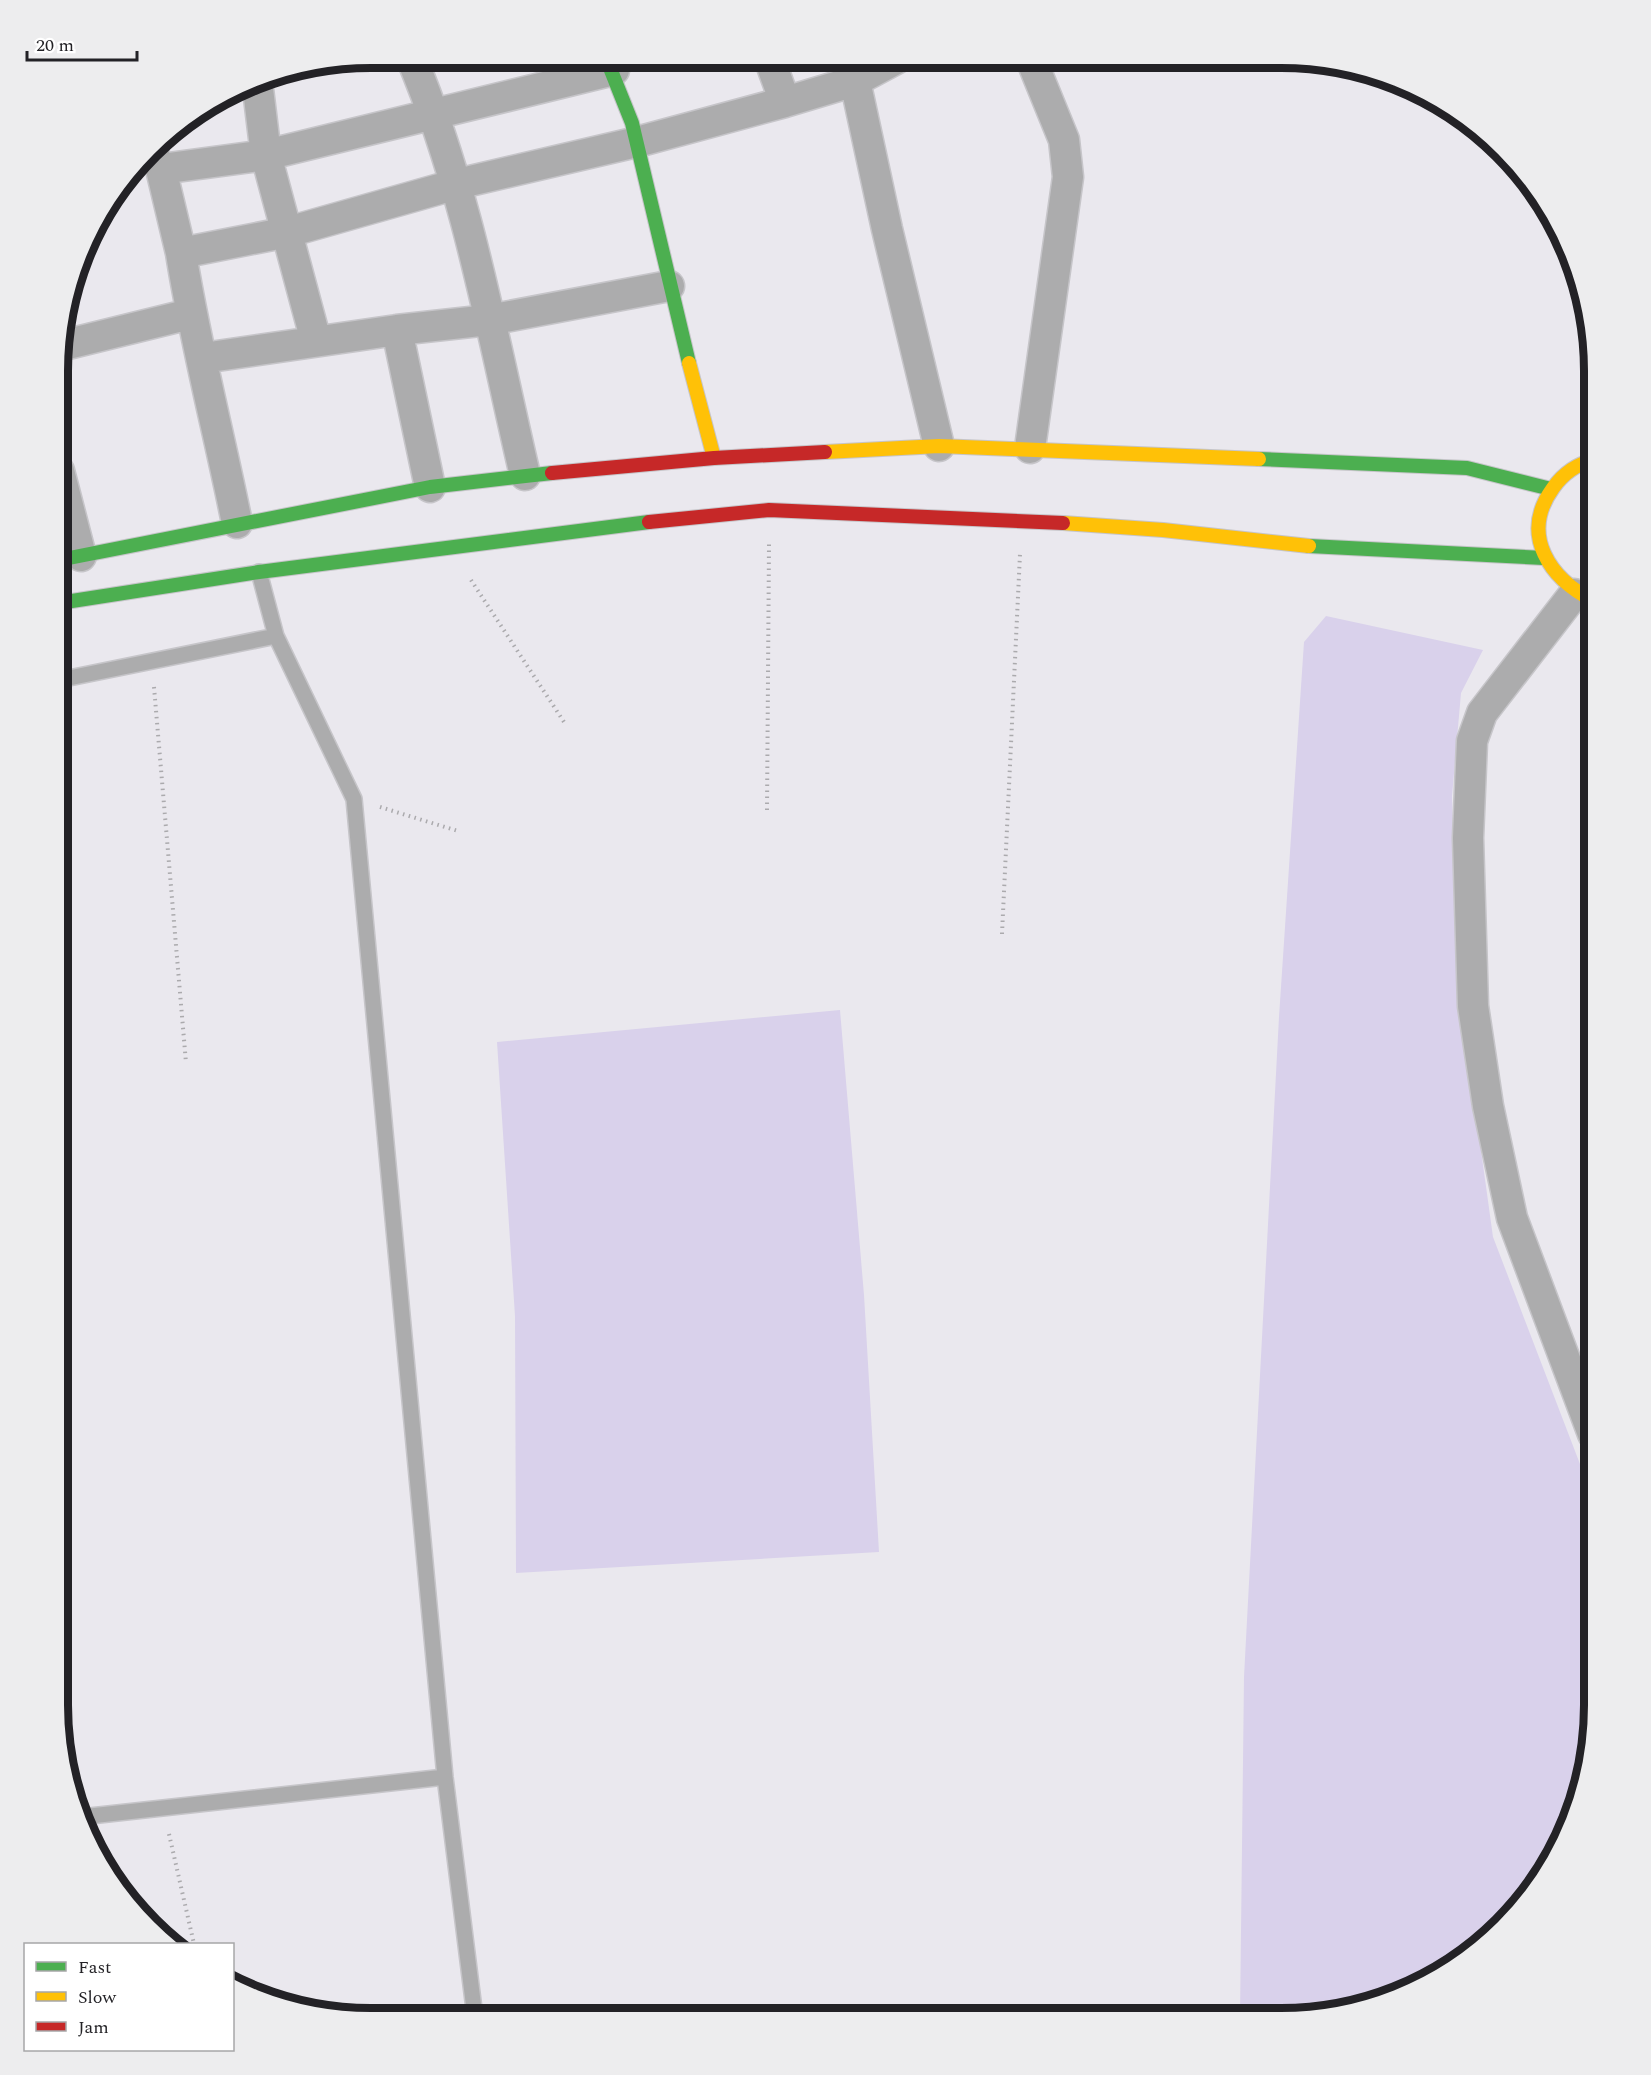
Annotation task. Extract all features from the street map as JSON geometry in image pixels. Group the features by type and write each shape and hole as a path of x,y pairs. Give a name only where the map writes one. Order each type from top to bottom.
{"main road":[{"path":"611,68 637,142 669,286 714,458"},
{"path":"70,558 237,523 430,487 525,475 714,458 939,446 1467,468 1551,489"},
{"path":"1584,464 1568,471 1551,489 1541,511 1538,535 1544,558 1556,579 1584,597"},
{"path":"68,602 259,572 770,510 1022,520 1163,530 1332,548 1544,558"}],"street":[{"path":"416,68 434,112 457,184 525,475"},
{"path":"237,523 203,358 190,314 181,253 156,160 266,155 595,68"},
{"path":"773,68 785,102"},
{"path":"181,253 288,232 457,184 637,142 855,81 878,68"},
{"path":"1030,448 1068,177 1064,140 1035,68"},
{"path":"855,81 887,229 939,446"},
{"path":"257,90 266,155 316,341"},
{"path":"203,358 397,330 489,320 669,286"},
{"path":"69,344 190,314"},
{"path":"397,330 430,487"},
{"path":"68,542 70,558"},
{"path":"1584,597 1502,686 1476,727 1472,741 1468,838 1473,1005 1488,1106 1512,1218 1584,1410"}],"lane":[{"path":"259,572 276,636 354,799 445,1777 474,2008"},
{"path":"68,678 276,636"},
{"path":"89,1815 445,1777"}],"path":[{"path":"767,810 770,510"},
{"path":"1002,934 1022,520"},
{"path":"450,548 566,725"},
{"path":"152,663 186,1063"},
{"path":"354,799 458,831"},
{"path":"163,1806 194,1943"}],"shaded area":[{"path":"1326,616 1483,650 1461,693 1452,796 1457,977 1493,1237 1584,1475 1584,1704 1578,1763 1560,1820 1532,1873 1495,1919 1465,1945 1432,1967 1378,1991 1320,2005 1240,2008 1244,1677 1279,1017 1304,642"},
{"path":"840,1010 864,1295 879,1552 516,1573 515,1316 497,1042"}],"traffic: fast":[{"path":"610,68 632,123 689,363"},
{"path":"1259,459 1467,468 1551,489"},
{"path":"68,558 430,487 552,473"},
{"path":"68,602 259,572 649,522"},
{"path":"1309,546 1544,558"}],"traffic: slow":[{"path":"689,363 714,458"},
{"path":"825,452 939,446 1259,459"},
{"path":"1584,463 1566,474 1553,488 1543,505 1539,522 1539,539 1544,554 1564,581 1584,595"},
{"path":"1063,523 1163,530 1309,546"}],"traffic: jam":[{"path":"552,473 714,458 825,452"},
{"path":"649,522 769,510 1063,523"}]}
